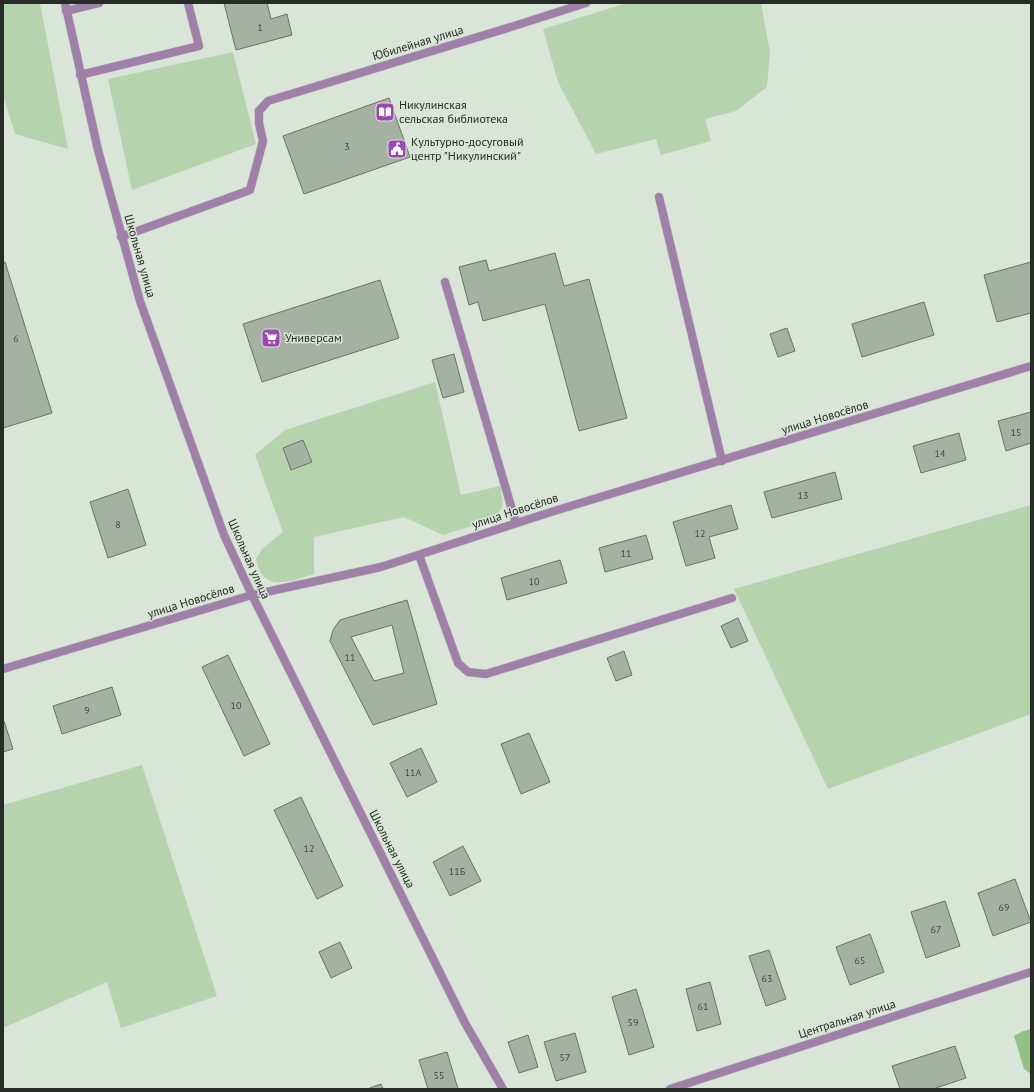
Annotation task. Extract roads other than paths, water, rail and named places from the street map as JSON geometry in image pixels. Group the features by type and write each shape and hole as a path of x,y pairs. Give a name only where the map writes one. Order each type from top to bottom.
{"street":[{"path":"66,7 99,3"},
{"path":"80,75 200,46 188,3"},
{"name":"Юбилейная улица","path":"121,236 250,190 263,141 259,123 259,110 268,101 586,3"},
{"name":"Школьная улица","path":"66,7 98,150 140,300 224,535 252,595 465,1023 503,1089"},
{"path":"659,197 722,461"},
{"path":"445,282 516,523"},
{"name":"улица Новосёлов","path":"3,669 252,595 381,567 516,523 1031,366"},
{"path":"419,554 458,663 468,672 480,674 486,674 732,598"},
{"name":"Центральная улица","path":"670,1089 1031,972"}],"place":[{"name":"Никулинская сельская библиотека","path":"385,112"},
{"name":"Культурно-досуговый центр \"Никулинский\"","path":"397,149"},
{"name":"Универсам","path":"271,338"}]}
